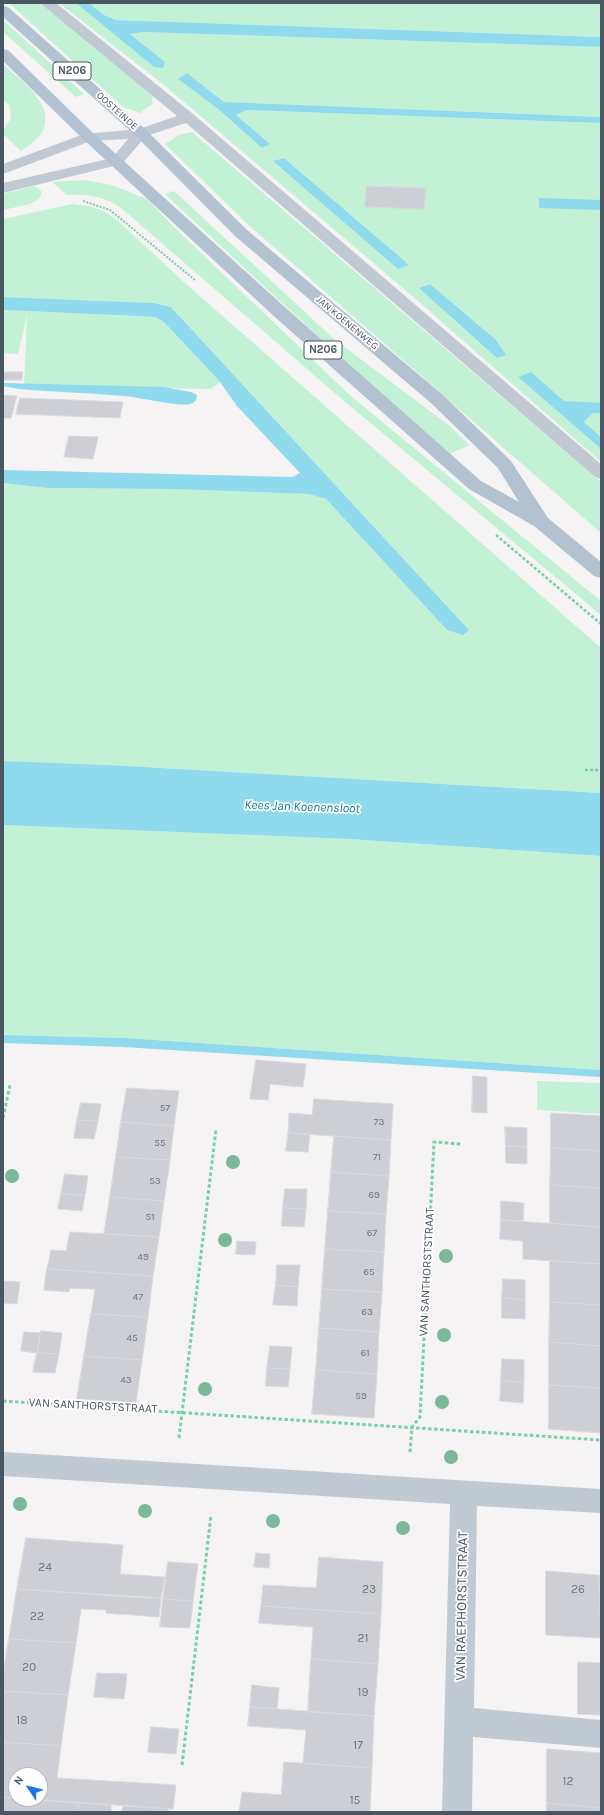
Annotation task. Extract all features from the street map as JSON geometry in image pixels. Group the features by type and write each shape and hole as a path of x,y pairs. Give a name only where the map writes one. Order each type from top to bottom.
{"main road":[{"name":"OOSTEINDE","path":"3,10 142,133"},
{"name":"N206","path":"3,53 89,137 117,161"},
{"name":"JAN KOENENWEG","path":"142,133 241,233 449,411 505,465 541,522"},
{"name":"JAN KOENENWEG","path":"117,161 282,314 475,485 541,522 601,572"}],"street":[{"path":"47,3 188,117 601,473"},
{"path":"3,168 89,137 142,133 188,117"},
{"path":"3,188 117,161 142,133"},
{"path":"3,1464 601,1501"},
{"name":"VAN RAEPHORSTSTRAAT","path":"457,1812 464,1492"},
{"path":"459,1720 601,1734"}],"path":[{"path":"585,770 601,770"},
{"path":"3,1118 10,1085"},
{"path":"175,1474 216,1129"},
{"name":"VAN SANTHORSTSTRAAT","path":"406,1489 412,1427 420,1417 434,1142 461,1144"},
{"name":"VAN SANTHORSTSTRAAT","path":"3,1401 601,1440"},
{"path":"182,1765 216,1477"}],"green space":[{"path":"9,3 40,3 153,94 152,104 140,113 123,107"},
{"path":"59,3 76,3 154,67 163,68 165,62 130,34 143,32 601,47 601,117 224,102 187,73 178,79 218,109 262,148 270,144 236,115 246,110 601,123 601,437 584,422 518,377 601,449 601,462 410,294 164,85","holes":["284,158 408,265 409,266 273,161","430,284 495,339 419,288"]},
{"path":"89,3 601,3 601,37 116,20 104,15"},
{"path":"3,20 84,94 76,97 3,32"},
{"path":"3,64 27,85 41,103 45,112 45,122 42,132 35,140 21,151 3,134 3,130 11,118 9,105 3,99"},
{"path":"192,132 601,482 601,533 244,221 165,144 179,135"},
{"path":"83,180 112,185 147,199 181,234 353,398 601,601 601,615 344,401 120,207 107,200 94,196 67,195 52,182"},
{"path":"35,186 42,192 39,199 30,204 3,210 3,194"},
{"path":"174,191 334,339 451,427 469,445 450,454 324,342 165,194"},
{"path":"72,204 88,206 104,211 118,221 186,284 601,648 601,793 108,765 3,761 3,483 47,488 173,489 310,494 326,499 447,630 469,630 171,307 154,303 3,297 3,219"},
{"path":"3,310 155,317 163,321 220,382 211,389 24,385 27,315 18,354 3,353"},
{"path":"3,825 349,839 601,856 601,1070 125,1038 3,1035"},
{"path":"537,1081 601,1083 601,1114 537,1110"}],"water":[{"path":"76,3 89,3 104,15 116,20 601,37 601,47 143,32 130,34 165,62 163,68 154,67"},
{"path":"187,73 224,102 601,117 601,123 246,110 236,115 270,144 262,148 218,109 178,79"},
{"path":"284,158 409,265 398,269 273,161"},
{"path":"539,198 601,200 601,210 539,208"},
{"path":"430,284 495,339 506,355 497,358 419,288"},
{"path":"3,297 154,303 171,307 469,630 463,635 447,630 326,499 309,494 173,489 47,488 3,483 3,470 293,477 300,473 237,406 220,382 163,321 155,317 3,310"},
{"path":"531,372 564,401 601,403 601,413 593,413 584,422 601,437 601,449 518,377"},
{"path":"3,383 163,387 191,392 197,396 193,403 184,405 123,396 19,389 3,386"},
{"name":"Kees Jan Koenensloot","path":"3,761 108,765 601,793 601,856 349,839 3,825"},
{"path":"3,1035 125,1038 601,1070 601,1077 123,1047 3,1043"}],"building":[{"path":"367,186 426,188 424,209 365,207"},
{"path":"3,372 23,372 22,380 3,380"},
{"path":"3,395 17,396 11,418 3,418"},
{"path":"20,398 123,402 120,418 16,414"},
{"path":"69,436 98,437 93,459 64,457"},
{"path":"256,1060 306,1064 303,1087 270,1084 268,1100 250,1099"},
{"path":"473,1076 487,1077 487,1113 472,1112"},
{"path":"127,1088 179,1091 174,1126 121,1122"},
{"path":"314,1099 393,1104 391,1140 288,1133 289,1113 312,1115"},
{"path":"81,1103 101,1104 98,1121 77,1120"},
{"path":"551,1113 601,1116 601,1151 551,1148"},
{"path":"77,1120 98,1121 94,1139 74,1138"},
{"path":"121,1122 174,1126 170,1160 116,1157"},
{"path":"505,1127 527,1128 527,1147 506,1146"},
{"path":"288,1133 310,1134 308,1152 286,1151"},
{"path":"334,1136 391,1140 389,1176 331,1172"},
{"path":"506,1146 527,1147 527,1164 506,1163"},
{"path":"551,1148 601,1151 601,1188 550,1185"},
{"path":"116,1157 170,1160 164,1201 110,1197"},
{"path":"331,1172 389,1176 386,1214 328,1211"},
{"path":"65,1174 88,1176 85,1195 61,1194"},
{"path":"550,1185 601,1188 601,1227 550,1223"},
{"path":"285,1189 307,1189 306,1209 283,1208"},
{"path":"61,1194 85,1195 82,1211 58,1209"},
{"path":"110,1197 164,1201 159,1237 104,1234"},
{"path":"501,1201 524,1203 523,1221 501,1220"},
{"path":"283,1208 306,1209 304,1227 282,1226"},
{"path":"328,1211 386,1214 384,1252 325,1249"},
{"path":"501,1220 601,1227 601,1264 523,1259 523,1241 500,1239"},
{"path":"70,1232 159,1237 153,1276 47,1269 51,1250 66,1251"},
{"path":"237,1241 256,1242 255,1255 236,1254"},
{"path":"325,1249 384,1252 382,1292 322,1289"},
{"path":"550,1261 601,1264 601,1305 550,1302"},
{"path":"277,1265 300,1265 298,1287 276,1285"},
{"path":"47,1269 153,1276 148,1317 91,1314 95,1289 70,1288 69,1292 44,1290"},
{"path":"503,1279 525,1280 525,1300 502,1298"},
{"path":"3,1281 20,1282 17,1304 3,1303"},
{"path":"276,1285 298,1287 297,1306 273,1305"},
{"path":"322,1289 382,1292 379,1332 319,1328"},
{"path":"502,1298 525,1300 525,1319 502,1318"},
{"path":"550,1302 601,1305 601,1346 549,1342"},
{"path":"91,1314 148,1317 142,1360 84,1356"},
{"path":"319,1328 379,1332 377,1374 316,1370"},
{"path":"41,1331 62,1333 59,1354 37,1353"},
{"path":"24,1332 41,1333 37,1353 21,1351"},
{"path":"549,1342 601,1346 601,1388 549,1385"},
{"path":"270,1346 292,1347 290,1369 267,1368"},
{"path":"37,1353 59,1354 55,1373 33,1372"},
{"path":"84,1356 142,1360 136,1403 77,1399"},
{"path":"502,1359 524,1360 524,1382 501,1381"},
{"path":"267,1368 290,1369 288,1387 266,1386"},
{"path":"316,1370 377,1374 374,1418 312,1414"},
{"path":"501,1381 524,1382 523,1403 500,1401"},
{"path":"549,1385 601,1388 601,1433 549,1429"},
{"path":"26,1538 123,1545 120,1574 165,1577 161,1598 17,1589"},
{"path":"256,1553 270,1554 269,1568 254,1567"},
{"path":"319,1557 383,1562 381,1614 261,1606 263,1585 316,1588"},
{"path":"168,1562 198,1564 193,1601 163,1599"},
{"path":"546,1571 599,1575 601,1638 546,1635"},
{"path":"599,1575 601,1575 601,1638"},
{"path":"17,1589 161,1598 159,1617 106,1613 106,1610 81,1609 76,1643 9,1639"},
{"path":"163,1599 193,1601 190,1628 160,1627"},
{"path":"261,1606 381,1614 378,1664 311,1659 313,1627 259,1623"},
{"path":"9,1639 76,1643 68,1695 3,1691 3,1674"},
{"path":"311,1659 378,1664 374,1716 308,1712"},
{"path":"578,1662 601,1663 601,1715 578,1714"},
{"path":"97,1673 127,1674 124,1699 94,1697"},
{"path":"252,1685 279,1688 277,1709 250,1707"},
{"path":"3,1691 68,1695 61,1746 3,1742"},
{"path":"250,1707 374,1716 372,1768 303,1763 306,1730 248,1726"},
{"path":"151,1727 179,1729 176,1754 148,1752"},
{"path":"3,1742 61,1746 57,1778 176,1785 173,1809 48,1800 48,1767 8,1767 8,1797 3,1797"},
{"path":"547,1749 601,1753 601,1808 547,1803"},
{"path":"284,1762 372,1768 370,1812 239,1812 242,1792 281,1795"},
{"path":"3,1797 8,1798 8,1807 48,1807 48,1801 79,1803 77,1812 3,1812"},
{"path":"79,1803 111,1805 111,1812 77,1812"},
{"path":"547,1803 601,1808 601,1812 547,1812"},
{"path":"123,1806 168,1809 168,1812 122,1812"}]}
